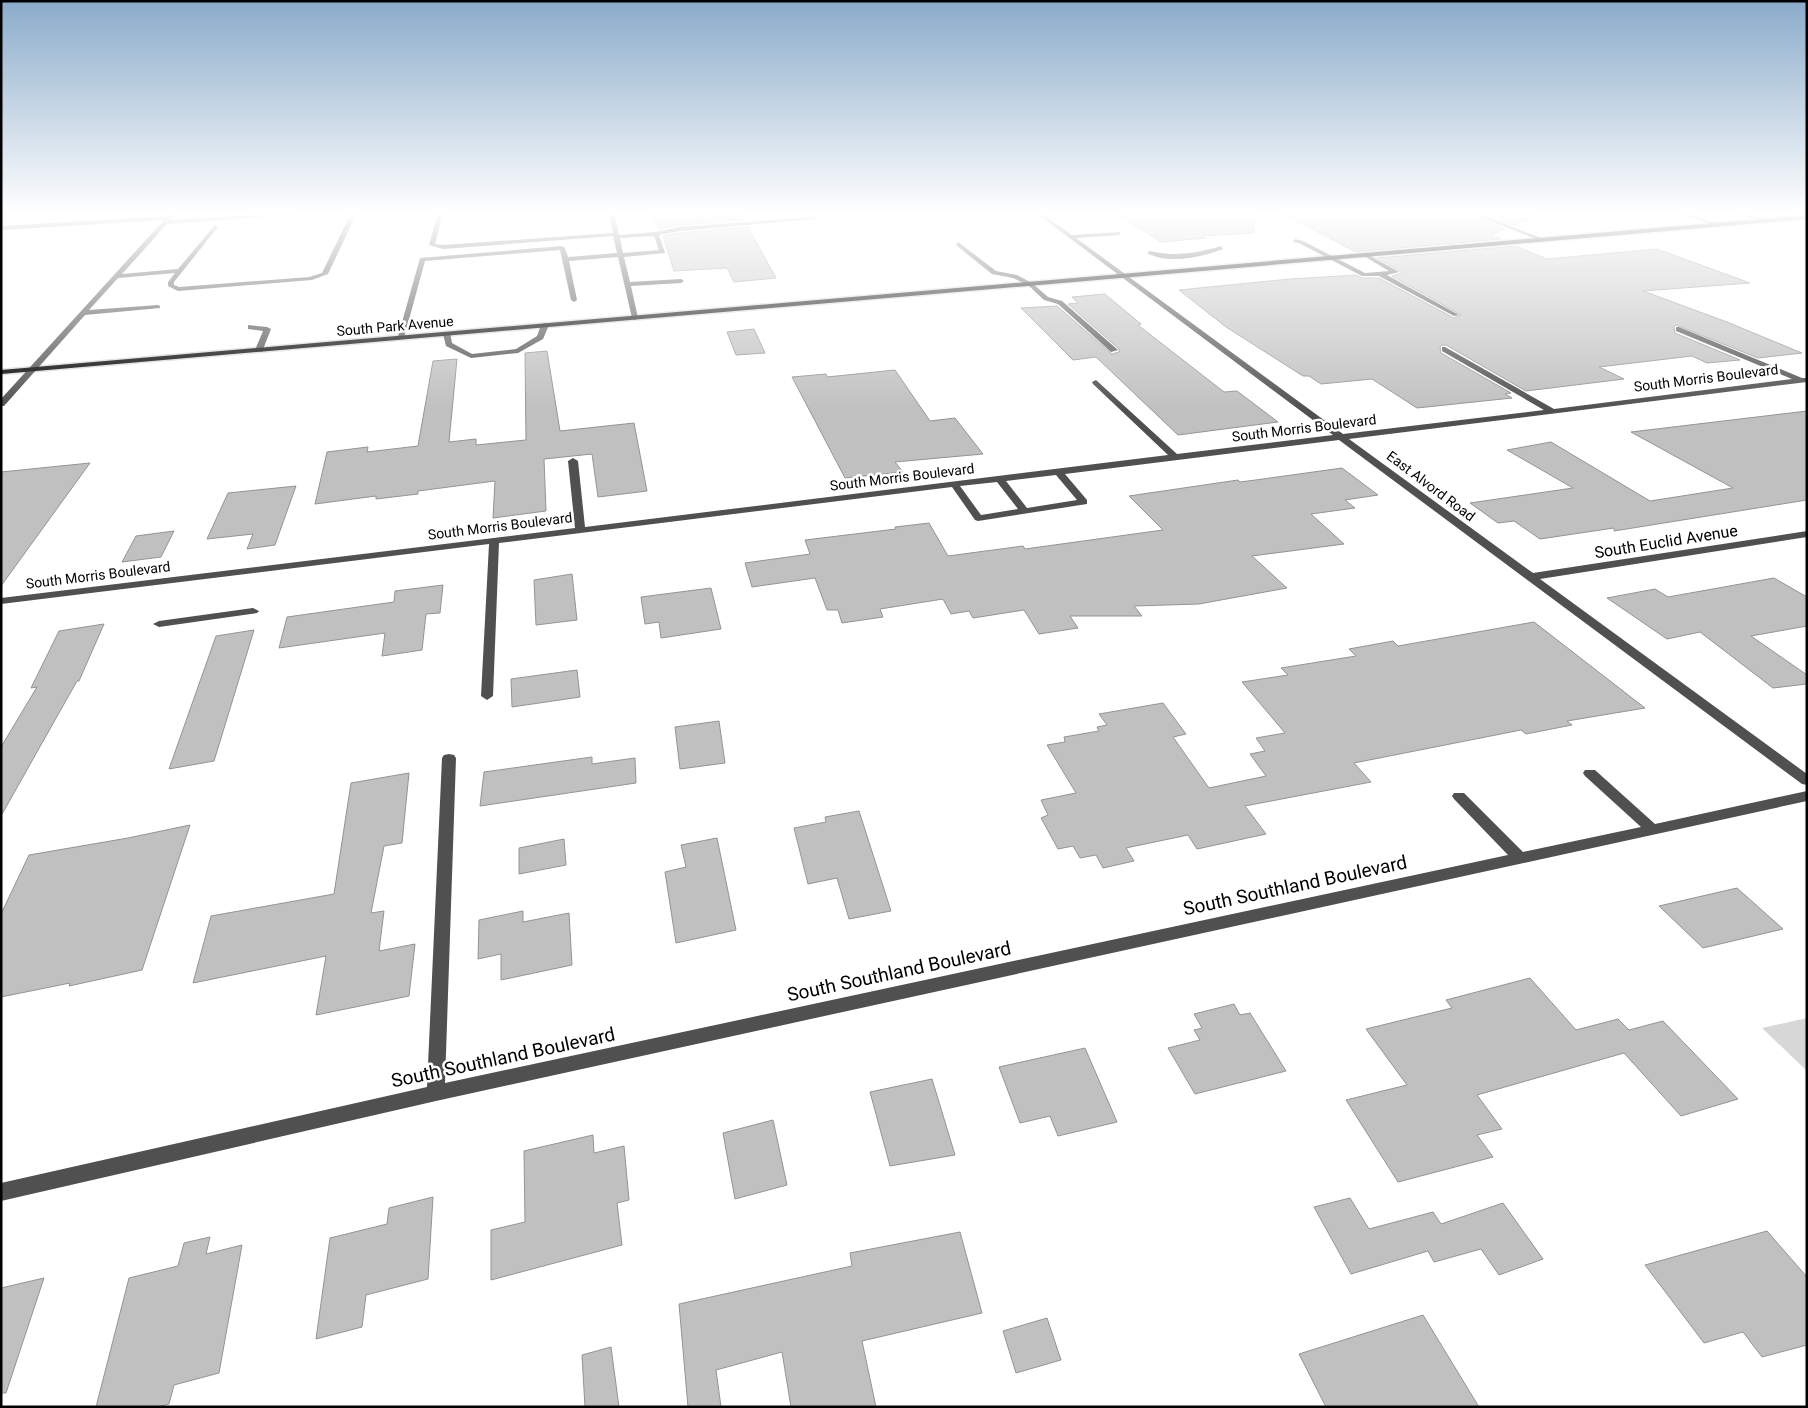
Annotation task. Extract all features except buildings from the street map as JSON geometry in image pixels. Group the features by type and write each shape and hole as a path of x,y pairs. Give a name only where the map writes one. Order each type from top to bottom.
{"main road":[{"name":"South Park Avenue","path":"1,372 1092,279"}],"street":[{"path":"1,404 114,279"},
{"path":"174,279 171,286 178,289 311,279"},
{"path":"400,338 417,279"},
{"path":"570,279 574,300"},
{"path":"626,279 635,318"},
{"path":"1020,279 1030,284 1046,299 1060,302 1114,350"},
{"name":"East Alvord Road","path":"1127,279 1807,782"},
{"path":"1390,279 1456,315"},
{"path":"627,284 681,280"},
{"path":"82,313 158,307"},
{"path":"447,334 449,344 471,356 518,351 540,337 545,326"},
{"path":"251,327 266,329 259,350"},
{"path":"1679,329 1805,380"},
{"path":"1445,349 1552,411"},
{"name":"South Morris Boulevard","path":"1,601 1805,380"},
{"path":"1096,382 1175,457"},
{"path":"573,461 580,530"},
{"path":"954,484 978,518 1084,502 1059,472"},
{"path":"1000,479 1024,511"},
{"name":"South Euclid Avenue","path":"1530,577 1807,534"},
{"path":"487,696 494,542"},
{"path":"159,624 253,611"},
{"path":"436,1093 450,758"},
{"path":"1590,773 1653,830"},
{"path":"1459,796 1520,858"},
{"name":"South Southland Boulevard","path":"1,1192 436,1093 1807,796"}],"shaded area":[{"path":"1807,1018 1807,1071 1762,1028"}]}
